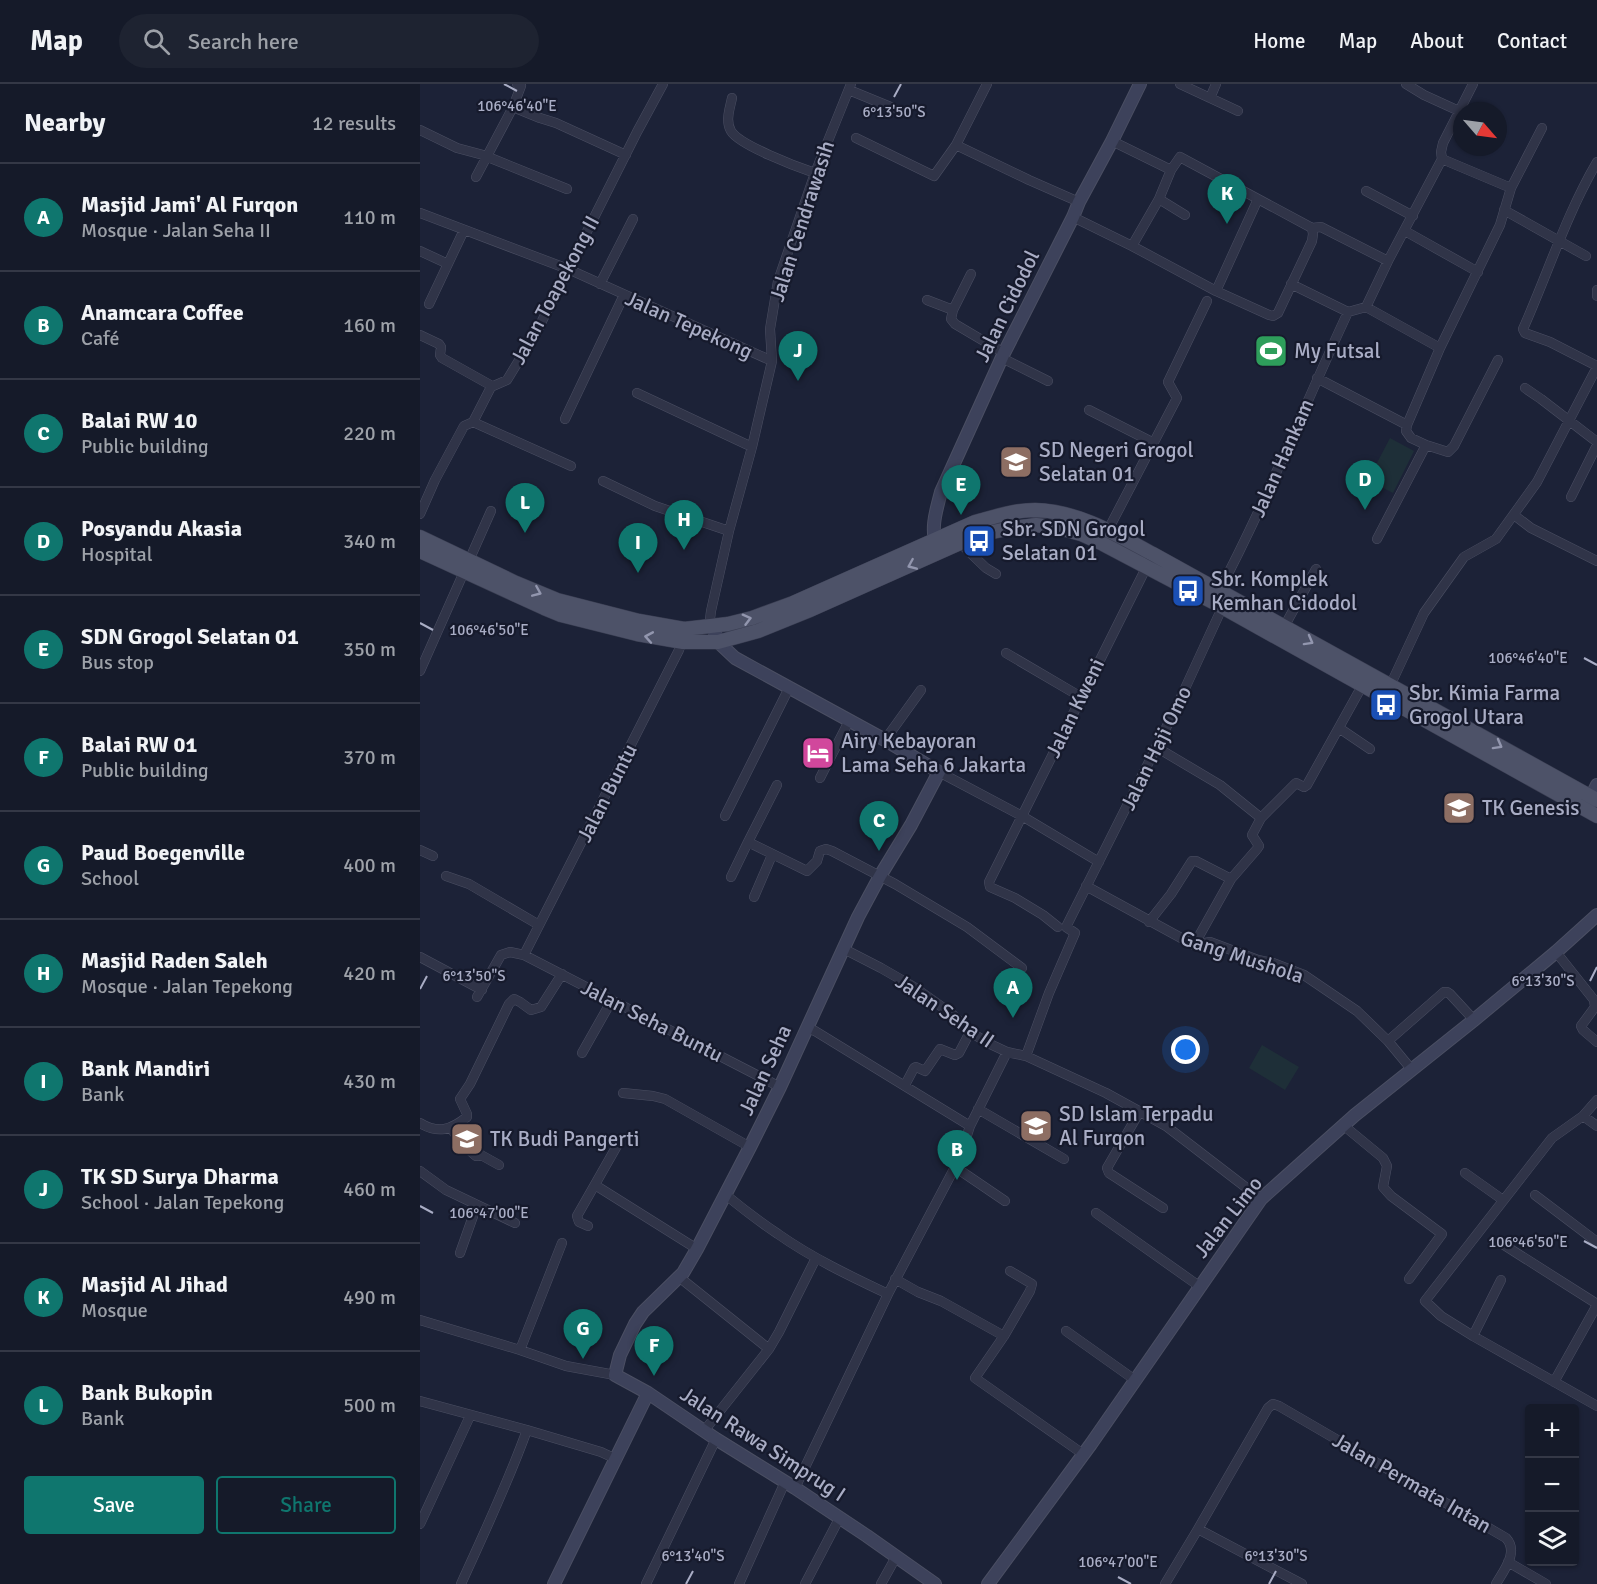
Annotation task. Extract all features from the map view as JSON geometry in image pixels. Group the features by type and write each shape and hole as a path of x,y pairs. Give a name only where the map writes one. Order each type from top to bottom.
{"main road":[{"path":"420,551 466,566 513,588 639,621 683,636 718,642 749,634 810,610 937,546 975,522 1027,511 1069,515 1108,530 1153,554 1218,600 1362,686 1409,704 1593,802"},
{"path":"683,636 752,618 937,546 960,543 990,532 1036,525 1081,534 1218,600 1284,627 1390,686 1409,704"},
{"path":"420,537 466,566"}],"street":[{"path":"476,177 513,107 521,86 517,84"},
{"name":"Jalan Toapekong II","path":"420,514 464,426 473,422 492,386 507,380 537,332 663,84"},
{"name":"Jalan Cidodol","path":"937,546 934,516 941,492 1003,356 1140,84"},
{"path":"1180,84 1238,111"},
{"path":"1210,98 1216,84"},
{"path":"1406,84 1453,108"},
{"path":"1464,102 1473,84"},
{"path":"856,138 934,176 956,145 982,86"},
{"path":"850,87 893,108"},
{"name":"Jalan Cendrawasih","path":"772,361 770,329 778,281 815,173 850,87"},
{"path":"732,98 728,120 732,133 748,145 815,173"},
{"path":"513,107 556,123 626,155"},
{"path":"1366,308 1442,159 1443,143 1453,123"},
{"path":"1498,360 1454,446 1448,452 1411,438 1406,431 1407,425 1440,348 1500,225 1511,188 1542,128"},
{"path":"420,130 457,148 487,156 567,189"},
{"path":"1112,141 1171,170"},
{"path":"956,145 1079,202"},
{"path":"1132,246 1180,157 1312,228 1321,227 1388,261"},
{"path":"1442,159 1511,188"},
{"path":"1390,686 1424,613 1464,556 1496,538 1537,482 1597,367 1550,342 1526,333 1523,329 1559,240 1597,162"},
{"path":"1366,190 1413,216"},
{"path":"1159,199 1185,215"},
{"path":"1216,291 1258,199"},
{"path":"1504,210 1586,256"},
{"name":"Jalan Tepekong","path":"420,213 568,269 772,361 711,611 710,619 713,627"},
{"path":"1073,217 1216,291 1274,316 1278,313 1312,241 1312,228"},
{"path":"600,284 633,219"},
{"path":"429,304 464,230"},
{"path":"1405,231 1478,272"},
{"path":"420,251 448,264"},
{"path":"971,274 953,310 951,319 1003,356 1048,381"},
{"path":"1291,284 1348,312 1366,308 1440,348"},
{"path":"1597,290 1597,296"},
{"path":"565,419 624,295"},
{"path":"927,300 953,310"},
{"path":"1108,530 1177,398 1168,382 1207,301"},
{"name":"Jalan Hankam","path":"1218,600 1348,312"},
{"path":"420,335 441,347 442,358 492,386"},
{"path":"1317,378 1407,425"},
{"path":"1525,388 1596,441 1571,497"},
{"path":"638,393 752,447"},
{"path":"1089,410 1154,443"},
{"path":"473,422 571,466"},
{"path":"1377,539 1426,445"},
{"path":"603,481 655,506 729,531"},
{"path":"420,671 491,511"},
{"path":"1514,515 1531,528 1597,561"},
{"path":"960,543 986,568 996,574"},
{"name":"Jalan Kweni","path":"1058,927 1044,915 990,887 989,884 1153,554"},
{"path":"1284,627 1316,569"},
{"name":"Jalan Haji Omo","path":"1026,1056 1049,993 1075,933 1066,927 1156,747 1218,600"},
{"path":"713,627 718,642 735,658 1022,816 1099,862"},
{"name":"Jalan Buntu","path":"525,955 683,636"},
{"path":"1006,653 1081,697"},
{"path":"1194,945 1231,879 1259,846 1252,835 1262,818 1296,783 1306,786 1362,686"},
{"path":"725,816 789,688"},
{"path":"885,740 921,690"},
{"path":"820,778 849,721"},
{"path":"1340,728 1370,749"},
{"path":"1156,747 1220,785 1262,818"},
{"name":"Jalan Seha","path":"615,1375 620,1355 635,1324 643,1312 679,1277 697,1249 780,1087 858,917 939,772"},
{"path":"731,877 777,785"},
{"path":"748,842 807,871 818,861 820,851 826,849 832,851 967,927 1022,968"},
{"path":"420,850 433,856"},
{"path":"754,897 772,855"},
{"path":"1149,922 1171,894 1192,861 1231,879"},
{"path":"446,876 468,884 539,925"},
{"name":"Gang Mushola","path":"1086,886 1194,945 1210,942 1304,975 1357,1011 1388,1041 1412,1070"},
{"name":"Jalan Limo","path":"988,1584 1083,1454 1261,1199 1343,1125 1474,1020 1597,915"},
{"name":"Jalan Seha II","path":"844,949 914,987 952,1014 970,1032 1007,1052 1026,1056 1166,1126 1261,1199"},
{"path":"420,957 479,994 501,955 510,952 525,955"},
{"path":"1556,952 1595,1002 1595,1007 1581,1026 1582,1030 1597,1042"},
{"name":"Jalan Seha Buntu","path":"525,955 780,1087"},
{"path":"420,1123 435,1130 451,1128 466,1119 467,1114 460,1099 470,1084 509,1004 514,999 531,1010 541,1007 562,974"},
{"path":"1388,1041 1444,992 1450,994 1474,1020"},
{"path":"582,1053 612,1000"},
{"path":"807,1028 970,1125"},
{"path":"905,1085 914,1068 925,1071 940,1049 955,1055 959,1053 970,1032"},
{"path":"739,1584 955,1167 970,1125 1007,1052"},
{"path":"623,1093 665,1099 750,1147"},
{"path":"1597,1100 1583,1116 1552,1138 1425,1301 1441,1316 1473,1336 1597,1406"},
{"path":"978,1109 1064,1159"},
{"path":"1140,1111 1107,1168 1109,1173 1163,1208"},
{"path":"1583,1116 1597,1126"},
{"path":"1343,1125 1383,1158 1387,1166 1383,1188 1390,1196 1442,1234 1409,1279"},
{"path":"451,1128 462,1144 476,1156 481,1155 499,1165"},
{"path":"588,1226 579,1222 577,1216 618,1144"},
{"path":"955,1167 1005,1202"},
{"path":"420,1171 446,1190 515,1223"},
{"path":"1465,1173 1503,1200"},
{"path":"595,1185 697,1249"},
{"path":"726,1195 778,1234 816,1258 888,1294"},
{"path":"1535,1195 1597,1242"},
{"path":"460,1253 477,1205"},
{"path":"1096,1214 1199,1286"},
{"path":"520,1350 561,1243"},
{"path":"1504,1245 1597,1304 1554,1382"},
{"path":"704,1431 769,1349 816,1258"},
{"path":"1010,1271 1032,1284 1030,1291 1004,1336 975,1378 1083,1454"},
{"path":"679,1277 769,1349"},
{"path":"895,1279 918,1293 941,1301 1004,1336"},
{"path":"1473,1336 1501,1280"},
{"name":"Jalan Rawa Simprug I","path":"420,1320 566,1366 615,1375 648,1393 840,1517 935,1584"},
{"path":"1066,1331 1135,1380"},
{"path":"554,1584 648,1393"},
{"path":"420,1401 527,1430 601,1452 616,1459"},
{"name":"Jalan Permata Intan","path":"1198,1529 1268,1408 1273,1404 1506,1538 1512,1549 1508,1562"},
{"path":"420,1524 470,1416"},
{"path":"461,1584 512,1470 527,1430"},
{"path":"646,1584 716,1439"},
{"path":"805,1584 840,1517"},
{"path":"1165,1584 1198,1529 1302,1584"},
{"path":"881,1584 896,1557"},
{"path":"1496,1584 1508,1562 1546,1584"}],"shaded area":[{"path":"1390,438 1414,451 1393,493 1368,480"},
{"path":"1262,1045 1299,1067 1285,1090 1249,1068"}],"place":[{"name":"Masjid Al Jihad","path":"1227,224"},
{"name":"My Futsal","path":"1271,351"},
{"name":"TK SD Surya Dharma","path":"798,381"},
{"name":"SD Negeri Grogol Selatan 01","path":"1016,462"},
{"name":"Posyandu Akasia","path":"1365,510"},
{"name":"SDN Grogol Selatan 01","path":"961,515"},
{"name":"Bank Bukopin","path":"525,533"},
{"name":"Sbr. SDN Grogol Selatan 01","path":"979,541"},
{"name":"Masjid Raden Saleh","path":"684,550"},
{"name":"Bank Mandiri","path":"638,573"},
{"name":"Sbr. Komplek Kemhan Cidodol","path":"1188,591"},
{"name":"Sbr. Kimia Farma Grogol Utara","path":"1386,705"},
{"name":"Airy Kebayoran Lama Seha 6 Jakarta","path":"818,753"},
{"name":"TK Genesis","path":"1459,808"},
{"name":"Balai RW 10","path":"879,851"},
{"name":"Masjid Jami' Al Furqon","path":"1013,1018"},
{"name":"SD Islam Terpadu Al Furqon","path":"1036,1126"},
{"name":"TK Budi Pangerti","path":"467,1139"},
{"name":"Anamcara Coffee","path":"957,1180"},
{"name":"Paud Boegenville","path":"583,1359"},
{"name":"Balai RW 01","path":"654,1376"}]}
